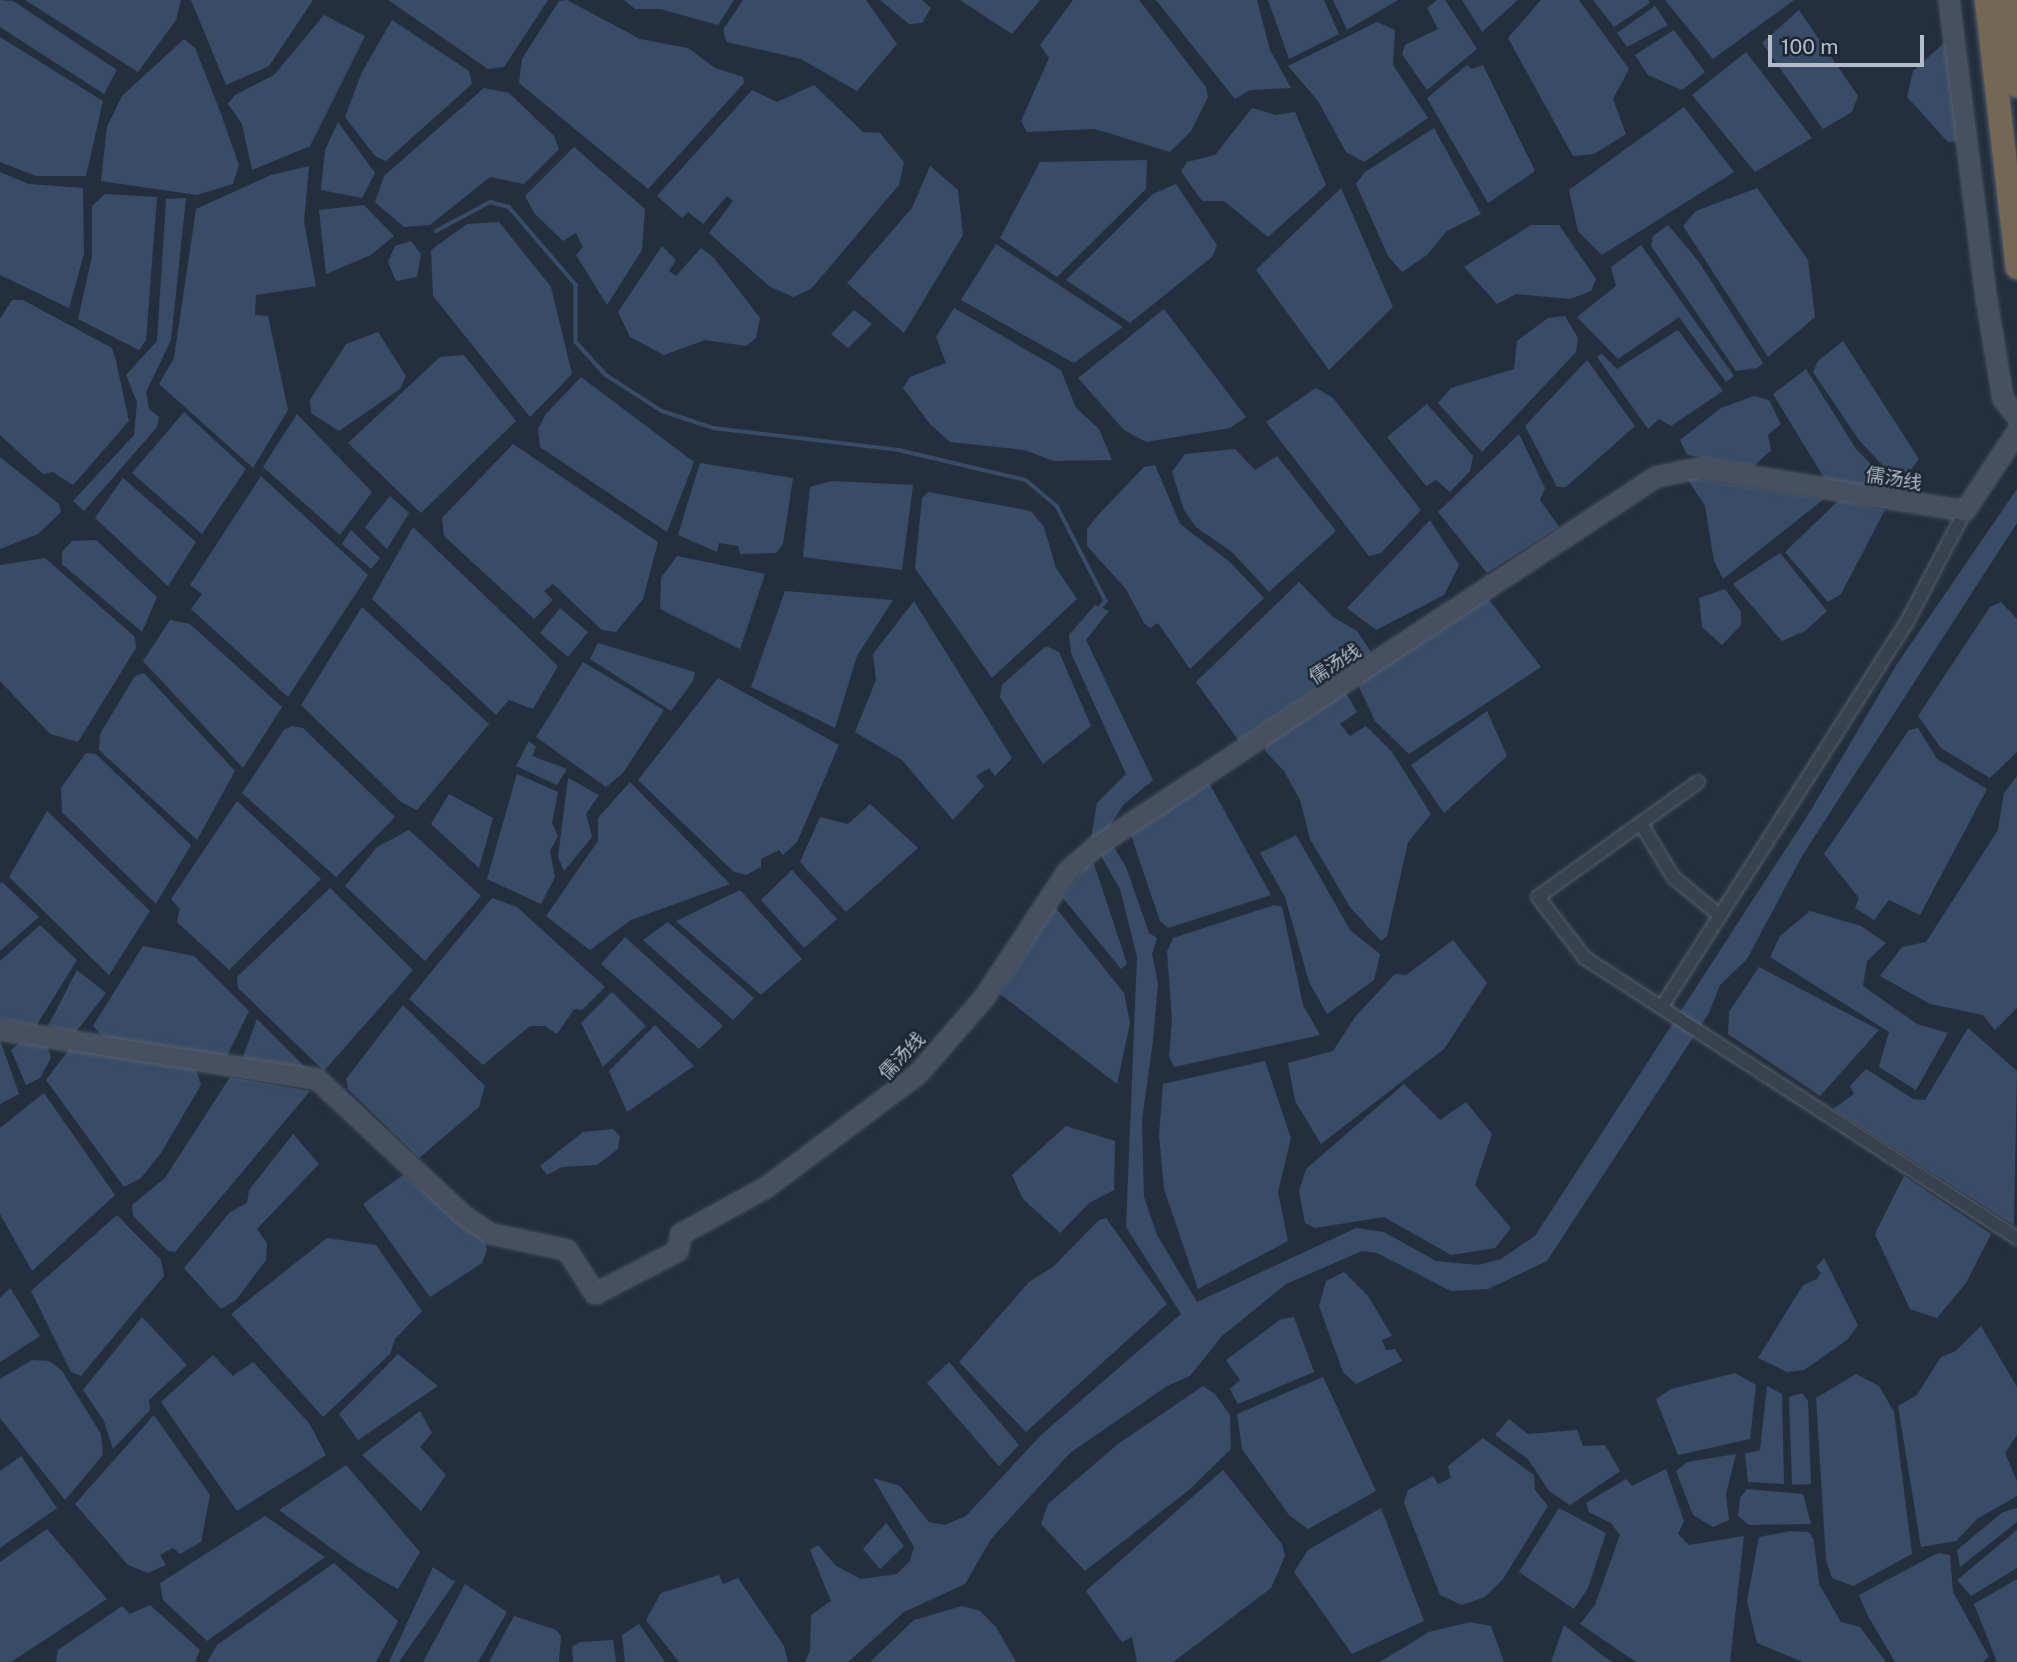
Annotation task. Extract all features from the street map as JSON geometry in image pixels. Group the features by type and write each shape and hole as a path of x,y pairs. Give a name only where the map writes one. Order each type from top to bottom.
{"highway":[{"path":"1986,0 2017,267"},
{"path":"2007,0 2017,85"}],"street":[{"path":"1949,0 1986,296 2003,399 2017,416"},
{"path":"1663,1005 1718,914 1907,622 1965,512 2017,432"},
{"name":"儒汤线","path":"0,1030 317,1079 464,1216 491,1234 567,1250 594,1294 678,1251 681,1234 766,1187 918,1074 984,998 1068,871 1097,846 1656,477 1700,468 1965,512"},
{"path":"1698,782 1538,897 1585,958 1663,1005 2017,1238"},
{"path":"1641,824 1674,878 1718,914"}],"water":[{"path":"0,0 13,1 117,70 104,94 0,27"},
{"path":"25,0 181,0 176,20 138,72"},
{"path":"191,0 313,0 269,66 226,85"},
{"path":"388,0 548,0 504,67 488,69"},
{"path":"567,0 640,39 688,48 715,68 743,77 744,83 648,189 519,83 522,59 559,1"},
{"path":"624,0 734,0 718,25 660,9 635,9"},
{"path":"743,0 866,0 897,44 857,91 801,59 727,42 723,30"},
{"path":"880,0 922,0 931,8 922,23 909,24"},
{"path":"960,0 1040,0 1012,34"},
{"path":"1073,0 1139,0 1206,87 1208,97 1191,131 1170,152 1095,129 1027,132 1021,121 1049,58 1040,45"},
{"path":"1156,0 1257,0 1270,50 1291,88 1250,90 1235,99"},
{"path":"1268,0 1324,0 1339,34 1289,59"},
{"path":"1333,0 1398,0 1347,30"},
{"path":"1437,0 1445,0 1477,49 1427,90 1402,54 1405,45 1438,29 1427,8"},
{"path":"1462,0 1518,0 1482,32"},
{"path":"1541,0 1579,0 1629,69 1613,99 1626,134 1594,154 1573,156 1508,38"},
{"path":"1593,0 1648,0 1650,3 1614,27"},
{"path":"1665,0 1794,0 1713,59"},
{"path":"1655,6 1668,25 1627,47 1617,33"},
{"path":"1799,10 1858,96 1852,112 1823,129 1762,43"},
{"path":"324,15 365,36 310,146 252,170 242,124 228,104 235,95 274,75"},
{"path":"392,20 469,71 472,84 386,161 375,156 345,117 362,72"},
{"path":"1377,22 1395,30 1393,65 1428,118 1364,162 1346,152 1318,101 1288,66"},
{"path":"1674,30 1705,72 1682,90 1648,75 1635,55"},
{"path":"0,37 103,101 86,176 36,176 0,162"},
{"path":"184,39 195,48 239,165 233,184 197,195 101,181 107,127 122,96"},
{"path":"1944,43 1950,46 1962,141 1948,142 1907,97 1913,71"},
{"path":"1746,52 1812,138 1755,172 1692,95"},
{"path":"1467,65 1472,69 1483,65 1535,171 1488,203 1427,98"},
{"path":"814,85 863,132 880,133 904,162 899,185 811,289 793,297 769,286 709,233 733,201 727,196 703,224 688,212 682,218 657,196 752,90 777,102"},
{"path":"484,88 509,93 554,136 559,149 524,184 490,177 430,225 404,227 375,202 384,176"},
{"path":"1684,107 1734,172 1602,255 1578,231 1569,190"},
{"path":"1252,108 1276,115 1295,112 1326,185 1268,237 1224,201 1202,201 1181,171 1187,162 1215,155"},
{"path":"338,122 375,173 362,198 321,190 325,150"},
{"path":"1434,128 1481,214 1447,231 1427,255 1402,272 1388,256 1356,184 1365,172"},
{"path":"574,147 645,209 642,250 607,305 576,255 583,247 576,233 563,241 535,214 525,196"},
{"path":"1147,160 1146,189 1057,277 1000,238 1040,162"},
{"path":"309,166 304,222 316,286 256,295 255,315 268,316 288,410 253,468 159,384 174,358 196,209 271,175"},
{"path":"930,166 958,190 963,235 904,333 847,283 912,208"},
{"path":"0,172 29,184 83,188 84,254 69,308 0,275"},
{"path":"1176,184 1217,245 1212,257 1130,323 1066,280 1153,194"},
{"path":"1341,188 1393,307 1329,370 1256,270"},
{"path":"1757,188 1808,260 1815,317 1768,357 1683,226 1696,211"},
{"path":"105,194 157,197 146,340 139,350 78,319 92,257 92,206"},
{"path":"186,198 171,340 146,392 149,409 159,417 157,427 84,511 73,501 134,435 137,402 126,375 157,341 166,199"},
{"path":"364,205 394,236 371,255 326,274 319,210"},
{"path":"499,222 551,287 572,374 530,417 433,296 431,250 467,224"},
{"path":"1531,225 1559,225 1596,279 1591,291 1570,299 1516,294 1497,304 1464,267"},
{"path":"1668,225 1699,262 1763,363 1757,368 1736,371 1651,246 1653,236"},
{"path":"411,241 421,254 417,277 396,281 388,262 395,246"},
{"path":"996,244 1123,327 1074,363 961,300"},
{"path":"1641,245 1734,376 1726,382 1679,317 1618,359 1577,317 1616,286 1611,267"},
{"path":"662,246 676,260 669,271 676,276 701,248 714,258 760,318 756,338 746,346 705,340 664,355 630,337 618,312"},
{"path":"12,300 23,300 112,348 129,421 73,485 53,472 43,474 0,435 0,319"},
{"path":"954,308 1061,370 1076,408 1099,429 1112,460 1054,461 1024,450 950,442 930,424 903,388 910,377 946,363 936,337"},
{"path":"1164,309 1246,417 1230,428 1146,442 1124,430 1078,378"},
{"path":"854,310 872,324 848,348 831,334"},
{"path":"1565,316 1578,338 1576,352 1482,452 1438,403 1451,388 1514,369 1517,341 1548,318"},
{"path":"1678,330 1723,391 1671,426 1659,419 1648,429 1597,357 1602,354 1617,369"},
{"path":"378,332 406,376 400,389 339,431 311,413 310,400 346,344"},
{"path":"1843,341 1919,459 1900,484 1859,440 1813,372 1818,361"},
{"path":"464,355 516,421 421,513 348,443 440,357"},
{"path":"1587,360 1635,426 1566,487 1557,487 1525,426"},
{"path":"1806,369 1856,449 1888,481 1884,493 1826,481 1773,394"},
{"path":"581,377 694,462 667,532 540,447 538,429 546,414"},
{"path":"1316,388 1333,398 1421,510 1381,553 1369,556 1266,422"},
{"path":"1754,396 1769,400 1781,424 1768,435 1771,450 1754,466 1687,455 1680,440 1721,408"},
{"path":"1427,404 1473,456 1470,471 1450,492 1436,480 1426,486 1387,437"},
{"path":"184,412 246,469 202,534 132,473"},
{"path":"297,414 372,492 340,535 263,467"},
{"path":"1519,434 1545,488 1540,500 1559,527 1487,573 1438,512"},
{"path":"513,444 658,542 643,599 616,632 602,630 553,584 544,591 553,600 534,619 444,536 442,518"},
{"path":"1235,449 1255,470 1277,456 1336,531 1269,592 1232,552 1196,527 1184,510 1172,472 1185,454"},
{"path":"0,457 59,504 61,512 38,534 0,549"},
{"path":"700,463 793,478 783,544 776,553 740,554 738,546 719,543 717,552 678,535"},
{"path":"1155,465 1180,524 1230,562 1264,598 1190,669 1158,623 1150,628 1144,623 1126,589 1087,546 1087,529 1100,513 1144,467"},
{"path":"261,476 368,575 288,697 191,609 202,594 190,585"},
{"path":"1686,477 1824,499 1723,579 1714,561 1705,506"},
{"path":"123,478 196,542 168,586 95,518"},
{"path":"832,481 913,485 902,570 803,557 810,487"},
{"path":"2017,489 2017,523 1802,856 1747,959 1720,985 1709,1013 1547,1261 1488,1289 1451,1291 1377,1253 1362,1251 1286,1284 1222,1336 1190,1376 1167,1386 1070,1453 991,1539 965,1584 904,1612 848,1662 805,1662 810,1651 811,1615 831,1601 810,1550 818,1545 836,1566 861,1579 897,1574 910,1561 914,1547 873,1478 900,1486 929,1522 945,1525 966,1516 1040,1436 1181,1314 1126,1227 1137,957 1120,889 1091,839 1097,803 1126,774 1071,653 1069,635 1095,605 1109,611 1086,640 1153,780 1123,805 1111,824 1112,844 1126,867 1149,933 1157,938 1152,954 1158,983 1142,1120 1144,1197 1157,1235 1197,1302 1356,1228 1384,1232 1436,1261 1478,1265 1501,1259 1535,1236 1811,810 1897,664"},
{"path":"928,492 1031,511 1044,527 1056,568 1077,599 992,678 915,568 922,498"},
{"path":"390,496 409,513 387,549 365,527"},
{"path":"1839,500 1885,510 1841,594 1828,602 1785,552"},
{"path":"1430,520 1459,565 1444,595 1376,630 1347,608"},
{"path":"413,527 558,666 533,709 509,700 496,715 372,599"},
{"path":"351,530 380,558 371,569 342,544"},
{"path":"96,540 157,597 142,632 62,564 62,552 72,541"},
{"path":"1780,553 1827,611 1805,631 1782,641 1733,584"},
{"path":"677,556 765,574 740,649 660,609 661,578"},
{"path":"45,558 135,637 136,648 78,742 50,734 0,681 0,565"},
{"path":"1299,582 1333,617 1357,631 1371,652 1239,741 1196,682"},
{"path":"1725,589 1741,612 1741,625 1722,645 1702,627 1699,598"},
{"path":"785,591 893,600 857,656 835,728 751,687"},
{"path":"1486,596 1541,667 1409,754 1375,721 1359,687 1363,679"},
{"path":"914,601 1012,758 995,776 989,768 976,776 984,786 953,820 902,760 855,732 876,680 873,654"},
{"path":"2001,602 2017,619 2017,752 1990,778 1941,748 1918,716 1990,607"},
{"path":"362,607 489,724 417,810 401,802 301,705"},
{"path":"560,608 588,632 568,657 540,633"},
{"path":"170,620 190,624 282,707 243,768 143,661"},
{"path":"598,643 695,672 693,681 671,711 590,659"},
{"path":"1046,646 1059,652 1091,726 1043,764 1000,697 1002,685"},
{"path":"583,662 664,710 623,773 606,787 536,737"},
{"path":"144,673 235,771 197,840 99,750 100,734 135,676"},
{"path":"718,678 839,745 797,842 783,855 779,850 761,859 761,867 746,875 734,872 638,780"},
{"path":"1345,691 1357,712 1340,724 1350,736 1366,726 1392,752 1431,814 1408,842 1387,936 1381,941 1350,907 1310,839 1300,800 1284,771 1265,751 1267,743"},
{"path":"1487,711 1507,756 1444,813 1411,765"},
{"path":"292,726 303,728 395,817 336,877 242,793 284,730"},
{"path":"1918,728 1937,759 1987,789 1920,915 1889,900 1874,920 1855,908 1859,898 1824,854 1909,730"},
{"path":"529,741 536,747 532,756 567,769 557,785 516,766"},
{"path":"86,753 96,754 191,845 156,904 62,812 61,788"},
{"path":"517,774 558,792 552,823 558,836 550,851 555,877 541,904 487,879"},
{"path":"2017,776 2017,1008 1995,1030 1983,1015 1930,1004 1880,976 1902,947 1926,942 1998,830 2004,793"},
{"path":"568,778 599,795 586,814 592,837 564,871 558,857"},
{"path":"630,782 730,884 631,920 590,950 546,916 598,841 598,818"},
{"path":"1209,783 1271,895 1168,928 1160,921 1130,832"},
{"path":"449,794 493,818 479,868 431,824"},
{"path":"237,801 321,879 229,970 177,922 180,909 171,899"},
{"path":"870,804 918,848 846,912 800,862 820,817 848,824"},
{"path":"47,811 150,911 109,975 9,877"},
{"path":"409,830 481,896 425,961 345,886 377,847"},
{"path":"1296,835 1350,930 1380,954 1374,980 1327,1014 1309,982 1285,897 1260,853"},
{"path":"1094,864 1127,964 1121,969 1063,898 1086,866"},
{"path":"792,870 837,919 804,948 761,900"},
{"path":"2,882 39,917 0,951 0,884"},
{"path":"330,888 413,970 324,1071 238,988 237,977"},
{"path":"740,890 802,959 761,995 676,921"},
{"path":"492,898 517,907 605,987 582,1010 574,1009 557,1034 545,1026 530,1026 483,1065 409,999"},
{"path":"1274,905 1282,907 1303,1005 1320,1035 1174,1067 1169,1057 1172,1020 1167,952 1173,938"},
{"path":"1055,907 1124,993 1130,1023 1117,1084 1000,994"},
{"path":"1810,911 1861,926 1886,943 1867,961 1863,986 1917,1024 1948,1033 1916,1090 1879,1067 1889,1032 1770,957 1780,936"},
{"path":"668,922 754,998 733,1020 643,940"},
{"path":"40,925 77,960 36,1026 0,1019 0,961"},
{"path":"625,937 723,1026 699,1049 601,964"},
{"path":"1453,940 1487,983 1444,1049 1321,1144 1295,1101 1288,1063 1333,1051 1355,1017 1395,974 1406,975"},
{"path":"143,946 194,956 249,1011 227,1056 106,1040 93,1026"},
{"path":"1759,967 1879,1030 1820,1096 1728,1034 1729,1012"},
{"path":"77,970 106,993 76,1032 48,1026"},
{"path":"612,992 646,1026 603,1067 581,1023"},
{"path":"403,1005 485,1086 479,1107 419,1158 348,1089 346,1079"},
{"path":"257,1019 308,1070 242,1059"},
{"path":"655,1025 694,1066 627,1112 609,1071"},
{"path":"1968,1028 2017,1071 2014,1225 1833,1109 1854,1094 1850,1086 1866,1069 1913,1099 1925,1100"},
{"path":"25,1039 47,1044 51,1058 40,1078 26,1085 11,1050"},
{"path":"0,1040 19,1094 0,1104"},
{"path":"70,1048 196,1070 201,1085 161,1153 141,1178 124,1187 46,1080"},
{"path":"1265,1061 1291,1138 1278,1192 1288,1241 1198,1289 1164,1189 1159,1135 1163,1084"},
{"path":"230,1077 310,1091 175,1252 168,1251 133,1216 132,1205 165,1178"},
{"path":"1404,1084 1440,1120 1466,1102 1492,1134 1475,1185 1511,1228 1495,1248 1451,1255 1384,1217 1315,1228 1305,1223 1299,1191 1306,1169"},
{"path":"44,1093 115,1195 32,1271 0,1214 0,1128"},
{"path":"1066,1126 1115,1141 1114,1190 1089,1203 1060,1233 1023,1199 1012,1175"},
{"path":"613,1129 620,1136 618,1149 597,1165 562,1167 547,1175 540,1166 583,1132"},
{"path":"293,1134 319,1164 257,1229 267,1243 266,1260 236,1300 221,1309 184,1268 230,1212 247,1203 249,1190"},
{"path":"403,1175 484,1240 487,1250 482,1263 430,1297 363,1204"},
{"path":"1904,1176 1991,1234 1966,1283 1937,1318 1910,1309 1875,1234"},
{"path":"117,1215 161,1260 164,1276 81,1376 71,1372 31,1291"},
{"path":"1106,1218 1167,1304 1026,1432 959,1362 1029,1282 1053,1267 1099,1220"},
{"path":"327,1238 376,1245 422,1311 395,1339 390,1354 323,1417 231,1314"},
{"path":"1824,1258 1858,1325 1847,1340 1804,1370 1787,1372 1758,1358 1803,1285 1817,1279 1821,1273 1816,1267"},
{"path":"1344,1272 1368,1296 1392,1336 1382,1340 1386,1350 1395,1349 1402,1361 1356,1384 1343,1372 1319,1306 1326,1281"},
{"path":"10,1288 40,1336 0,1362 0,1298"},
{"path":"142,1317 187,1365 149,1400 150,1410 113,1449 104,1421 83,1390"},
{"path":"1294,1317 1314,1372 1238,1404 1230,1389 1240,1380 1226,1360 1281,1319"},
{"path":"1981,1326 2017,1387 2017,1435 2005,1453 2017,1481 2017,1496 1977,1519 1956,1541 1921,1547 1898,1406 1917,1395 1941,1357 1956,1351"},
{"path":"398,1354 438,1386 358,1440 339,1414"},
{"path":"213,1355 233,1376 253,1362 309,1423 326,1455 237,1511 161,1402"},
{"path":"32,1360 49,1361 62,1371 101,1434 103,1455 65,1500 0,1418 0,1379"},
{"path":"949,1362 1019,1445 999,1466 927,1383"},
{"path":"1735,1373 1756,1385 1750,1439 1678,1455 1656,1399 1671,1389"},
{"path":"1856,1374 1879,1386 1894,1412 1912,1554 1853,1586 1832,1578 1826,1560 1816,1398"},
{"path":"1323,1377 1376,1491 1308,1529 1289,1515 1242,1449 1237,1414"},
{"path":"1203,1386 1215,1394 1230,1415 1231,1449 1189,1490 1085,1571 1041,1524 1048,1504 1118,1444"},
{"path":"1767,1386 1782,1394 1784,1484 1748,1482 1745,1454 1760,1450"},
{"path":"1802,1393 1808,1401 1811,1484 1792,1485 1789,1397"},
{"path":"420,1411 432,1433 420,1447 446,1475 421,1511 362,1455"},
{"path":"154,1415 210,1495 201,1542 180,1554 173,1548 160,1555 166,1565 148,1573 128,1565 75,1504"},
{"path":"1509,1419 1528,1434 1577,1430 1583,1446 1605,1445 1620,1471 1570,1505 1549,1491 1528,1459 1495,1435"},
{"path":"1483,1438 1534,1475 1535,1490 1548,1506 1503,1579 1485,1597 1462,1605 1440,1595 1404,1503 1408,1490 1433,1476 1438,1484 1451,1478 1448,1466"},
{"path":"1736,1454 1726,1494 1729,1520 1713,1527 1693,1515 1676,1471 1687,1462"},
{"path":"21,1456 57,1508 0,1548 0,1471"},
{"path":"346,1465 420,1552 398,1589 356,1566 279,1510"},
{"path":"1666,1469 1684,1521 1678,1534 1689,1545 1744,1536 1730,1662 1636,1662 1580,1624 1595,1605 1620,1535 1611,1523 1589,1512 1586,1503 1626,1479 1632,1486"},
{"path":"1223,1470 1282,1544 1285,1556 1271,1588 1173,1662 1137,1662 1132,1637 1122,1642 1086,1591"},
{"path":"1747,1489 1803,1494 1811,1524 1749,1525 1738,1516 1740,1498"},
{"path":"1381,1508 1424,1621 1352,1654 1294,1572 1308,1550"},
{"path":"1559,1508 1606,1533 1588,1588 1574,1609 1519,1572"},
{"path":"2017,1508 2017,1522 1960,1567 1957,1550 2003,1512"},
{"path":"265,1516 325,1557 207,1641 163,1600 160,1583"},
{"path":"886,1523 904,1546 880,1569 863,1549"},
{"path":"47,1529 107,1599 11,1662 0,1662 0,1562"},
{"path":"2017,1530 2017,1568 1971,1596 1957,1580"},
{"path":"1791,1531 1809,1532 1814,1540 1819,1584 1841,1622 1860,1627 1886,1662 1803,1662 1757,1643 1747,1601 1759,1537"},
{"path":"1938,1553 1950,1555 1953,1592 1989,1657 1983,1662 1895,1662 1859,1595"},
{"path":"334,1563 398,1621 376,1662 207,1662 217,1645"},
{"path":"433,1567 455,1582 399,1662 389,1662"},
{"path":"719,1575 723,1584 738,1578 784,1646 788,1662 679,1662 646,1620 661,1593"},
{"path":"2017,1579 2017,1662 1997,1662 1974,1604"},
{"path":"465,1584 507,1612 478,1662 423,1662"},
{"path":"150,1605 200,1650 195,1662 56,1662 58,1650 122,1606 130,1614"},
{"path":"962,1606 980,1611 996,1627 1016,1662 870,1662 914,1620"},
{"path":"514,1616 556,1630 561,1636 559,1662 489,1662"},
{"path":"1470,1622 1491,1626 1504,1662 1380,1662 1429,1632"},
{"path":"639,1624 665,1662 625,1662 622,1635"},
{"path":"1564,1625 1606,1658 1612,1662 1551,1662"},
{"path":"613,1640 616,1662 573,1662 572,1647 580,1642"}],"waterway":[{"path":"436,231 490,202 509,207 576,285 576,342 606,375 662,411 713,428 899,450 1026,480 1057,506 1106,601 1099,610"}]}
